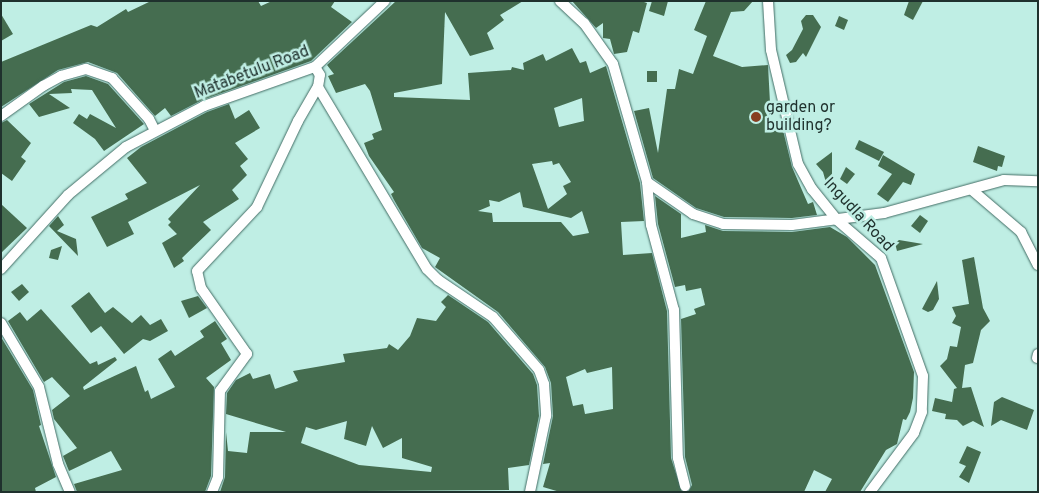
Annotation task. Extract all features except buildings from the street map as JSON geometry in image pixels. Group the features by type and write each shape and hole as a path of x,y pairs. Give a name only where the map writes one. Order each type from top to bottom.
{"street":[{"name":"Matabetulu Road","path":"1,269 68,195 126,147 154,131 223,98 315,67 385,1"},
{"path":"560,1 584,23 613,64 647,182 651,226 674,310 678,458 685,486"},
{"name":"Ingudla Road","path":"768,1 771,50 798,164 818,198 837,220 881,258 923,376 922,412 914,433 870,492"},
{"path":"212,492 218,477 220,391 247,354 201,288 197,271 257,207 298,121 318,87 320,76 315,67"},
{"path":"1,116 14,104 49,82 86,69 112,78 149,119 154,131"},
{"path":"318,87 428,268 438,280 493,317 539,370 544,384 546,416 530,492"},
{"path":"647,182 693,214 723,224 792,225 893,211 1004,180 1038,181"},
{"path":"972,190 1021,232 1038,265"},
{"path":"1,322 39,387 58,464 70,492"}],"place":[{"name":"garden or building?","path":"756,117"}]}
